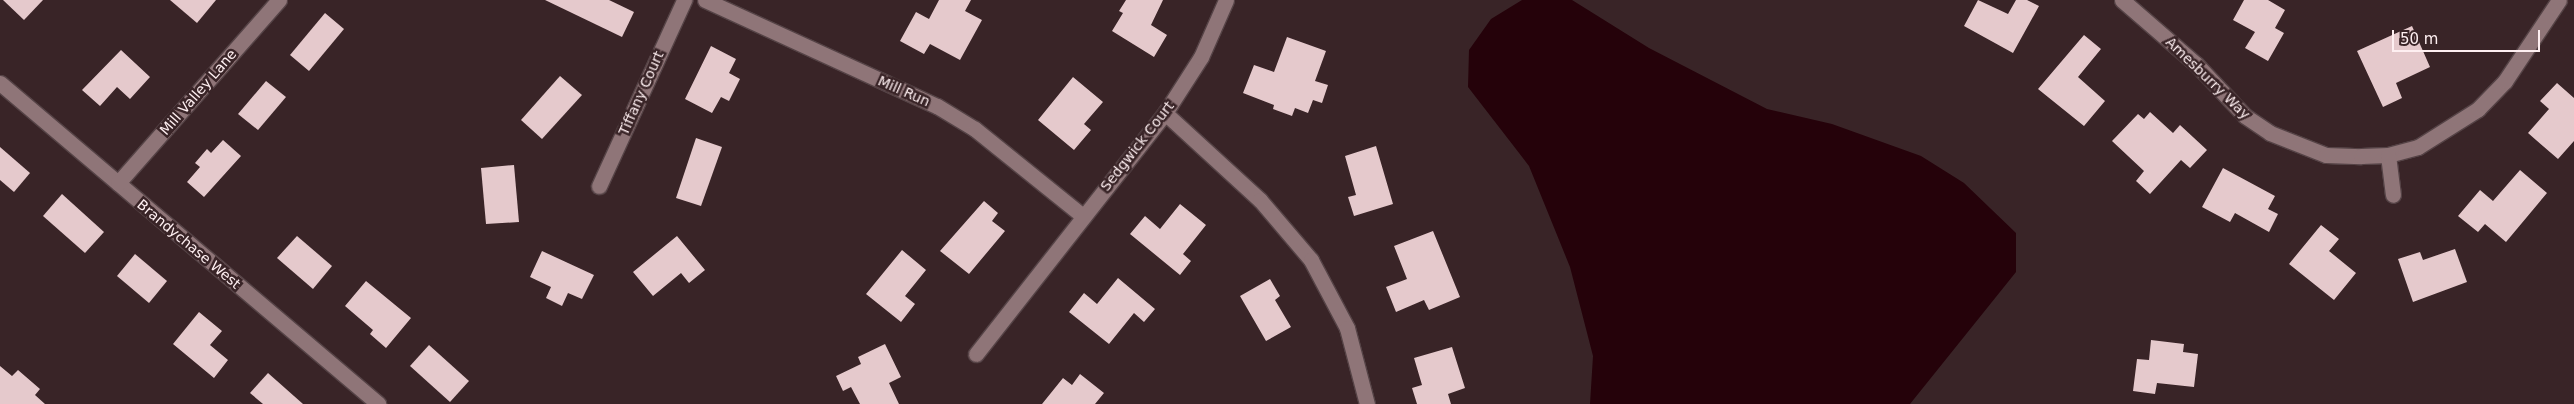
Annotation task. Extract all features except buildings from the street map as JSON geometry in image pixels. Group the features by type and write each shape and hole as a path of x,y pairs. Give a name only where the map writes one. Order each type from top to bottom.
{"street":[{"name":"Mill Valley Lane","path":"118,184 279,0"},
{"name":"Tiffany Court","path":"599,186 684,0"},
{"name":"Mill Run","path":"705,0 937,106 975,129 1082,216"},
{"name":"Sedgwick Court","path":"976,354 1082,216 1165,113 1200,57 1226,0"},
{"name":"Amesburry Way","path":"2122,0 2196,64 2245,116 2270,133 2326,155 2388,154 2418,147 2478,109 2505,81 2558,0"},
{"name":"Brandychase West","path":"0,83 378,404"},
{"path":"1165,113 1260,200 1295,239 1330,290 1350,336 1366,404"},
{"path":"2388,154 2393,195"}],"shaded area":[{"path":"1522,0 1572,0 1649,48 1767,109 1832,124 1921,156 1964,183 2016,233 2016,272 1910,404 1590,404 1593,356 1570,267 1529,166 1468,87 1469,50 1491,19"}]}
